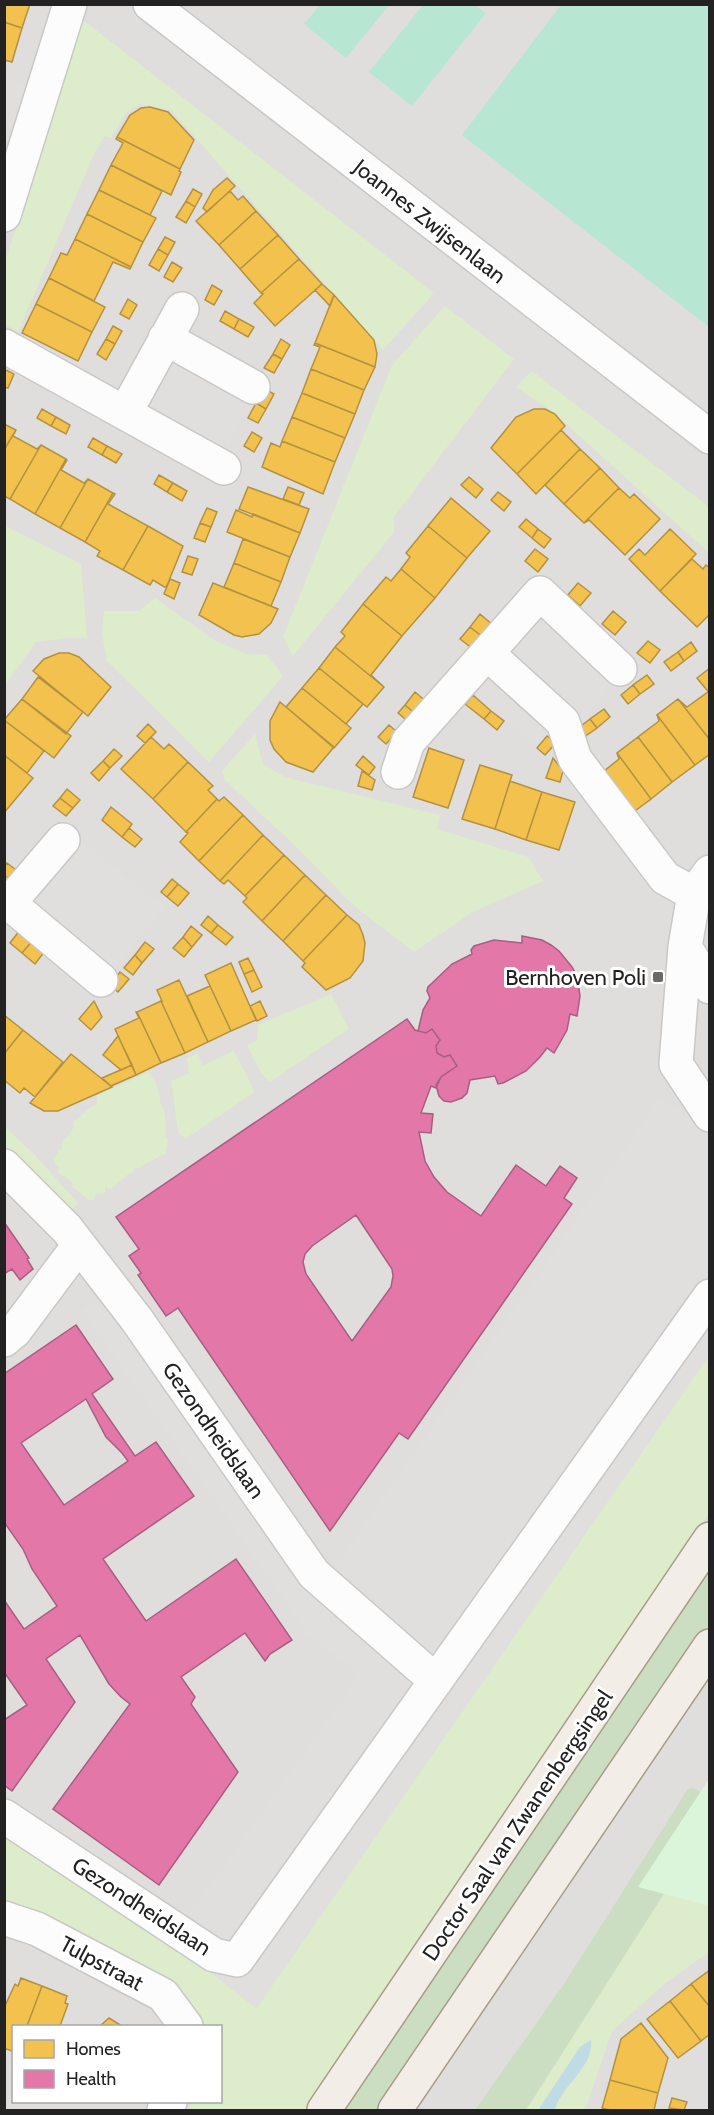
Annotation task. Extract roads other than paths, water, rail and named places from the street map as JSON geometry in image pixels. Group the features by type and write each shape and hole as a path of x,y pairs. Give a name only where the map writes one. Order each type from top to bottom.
{"main road":[{"name":"Doctor Saal van Zwanenbergsingel","path":"324,2110 710,1539"},
{"path":"395,2110 710,1646"}],"street":[{"path":"4,215 70,4"},
{"name":"Joannes Zwijsenlaan","path":"150,4 710,437"},
{"path":"124,413 182,309"},
{"path":"165,338 253,387"},
{"path":"4,346 224,468"},
{"path":"398,772 408,742 540,593 620,669"},
{"path":"487,652 563,722 575,759 665,878 702,883 685,947 676,1064 710,1115"},
{"path":"63,840 7,901 100,980"},
{"path":"685,947 710,987"},
{"name":"Gezondheidslaan","path":"4,1166 67,1229 137,1320 314,1574 436,1681"},
{"path":"4,1340 15,1331 79,1245"},
{"name":"Gezondheidslaan","path":"4,1816 214,1955 237,1959 710,1296"},
{"name":"Tulpstraat","path":"4,1918 37,1929 164,1995 185,2025"}],"water":[{"path":"591,2040 591,2050 583,2068 558,2101 555,2110 538,2110 580,2047"}],"place":[{"name":"Bernhoven Poli","path":"658,977"}]}
